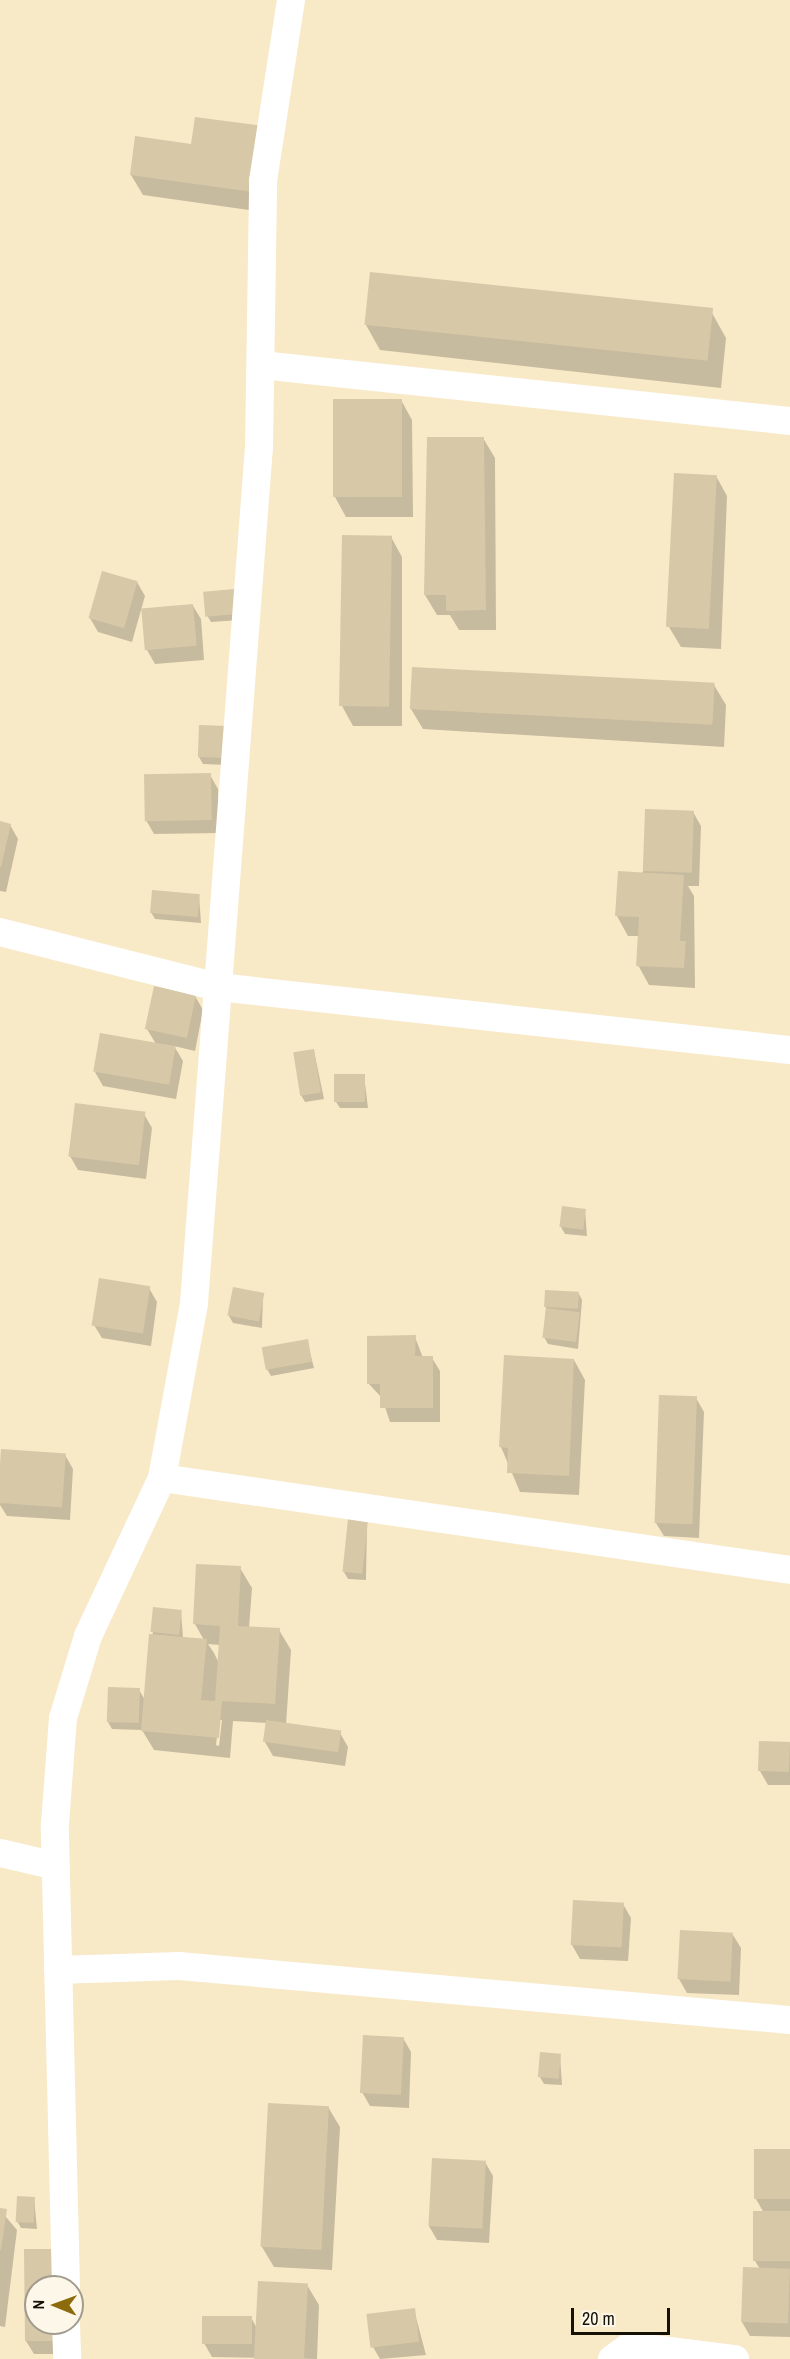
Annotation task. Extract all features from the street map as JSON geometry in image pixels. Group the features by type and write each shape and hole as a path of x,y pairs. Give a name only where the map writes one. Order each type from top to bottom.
{"street":[{"path":"66,2275 56,1866 63,1718 88,1636 162,1478 194,1303 261,365 264,181 291,0"},
{"path":"261,365 790,421"},
{"path":"0,932 218,987 790,1050"},
{"path":"162,1478 790,1570"},
{"path":"0,1853 56,1866"},
{"path":"58,1970 179,1966 790,2020"},
{"path":"66,2335 67,2359"},
{"path":"612,2359 630,2346 735,2359"}],"building":[{"path":"195,117 263,126 253,192 130,175 135,136 191,144"},
{"path":"370,272 713,308 708,361 364,325"},
{"path":"333,399 402,399 402,497 333,497"},
{"path":"427,437 484,437 486,610 446,611 446,595 424,595"},
{"path":"674,473 717,475 709,629 666,627"},
{"path":"342,535 392,536 389,707 339,706"},
{"path":"102,571 138,581 124,628 88,618"},
{"path":"235,589 237,614 205,617 203,592"},
{"path":"193,604 197,646 145,650 141,609"},
{"path":"412,667 715,683 712,725 410,709"},
{"path":"199,725 228,726 227,758 198,757"},
{"path":"211,773 212,820 145,821 144,774"},
{"path":"645,809 694,811 692,873 643,871"},
{"path":"0,821 11,824 1,867 0,867"},
{"path":"618,871 684,875 680,941 686,941 684,968 636,966 639,917 615,916"},
{"path":"152,890 200,894 198,917 150,913"},
{"path":"154,986 196,995 187,1038 145,1029"},
{"path":"100,1033 176,1046 169,1085 93,1071"},
{"path":"314,1049 321,1092 300,1096 293,1052"},
{"path":"334,1074 365,1074 365,1102 334,1102"},
{"path":"75,1103 145,1112 139,1165 68,1157"},
{"path":"562,1206 586,1209 583,1230 559,1227"},
{"path":"99,1278 150,1286 143,1334 91,1325"},
{"path":"233,1287 264,1293 259,1322 227,1315"},
{"path":"545,1290 579,1292 578,1309 544,1307"},
{"path":"546,1308 580,1312 576,1342 542,1338"},
{"path":"416,1335 415,1356 433,1356 433,1408 380,1408 380,1384 367,1384 367,1336"},
{"path":"308,1339 312,1362 266,1370 262,1347"},
{"path":"504,1355 574,1359 569,1476 507,1473 508,1448 499,1447"},
{"path":"659,1395 697,1396 693,1524 655,1523"},
{"path":"1,1449 66,1454 62,1507 0,1503"},
{"path":"348,1519 368,1521 362,1574 342,1572"},
{"path":"196,1564 241,1566 238,1626 280,1628 275,1704 222,1701 219,1738 141,1731 149,1634 207,1639 201,1700 215,1701 220,1626 193,1624"},
{"path":"153,1607 182,1610 179,1635 150,1632"},
{"path":"108,1687 140,1688 139,1723 107,1722"},
{"path":"266,1720 341,1731 338,1752 263,1742"},
{"path":"759,1741 790,1742 789,1772 758,1771"},
{"path":"573,1900 624,1903 622,1948 571,1945"},
{"path":"680,1930 733,1933 730,1982 677,1979"},
{"path":"363,2035 404,2037 401,2095 360,2093"},
{"path":"540,2052 561,2054 559,2079 538,2077"},
{"path":"268,2103 329,2106 321,2250 260,2247"},
{"path":"754,2149 790,2149 790,2199 754,2199"},
{"path":"432,2158 486,2161 482,2229 428,2226"},
{"path":"17,2196 35,2197 34,2223 16,2222"},
{"path":"0,2208 7,2209 1,2250 0,2250"},
{"path":"753,2211 790,2211 790,2261 753,2261"},
{"path":"24,2249 63,2249 64,2275 24,2275"},
{"path":"743,2267 790,2269 788,2324 741,2322"},
{"path":"258,2281 308,2284 304,2359 254,2359"},
{"path":"415,2308 419,2342 371,2348 366,2314"},
{"path":"202,2316 252,2316 252,2344 202,2344"},
{"path":"25,2335 64,2335 64,2341 25,2341"}]}
